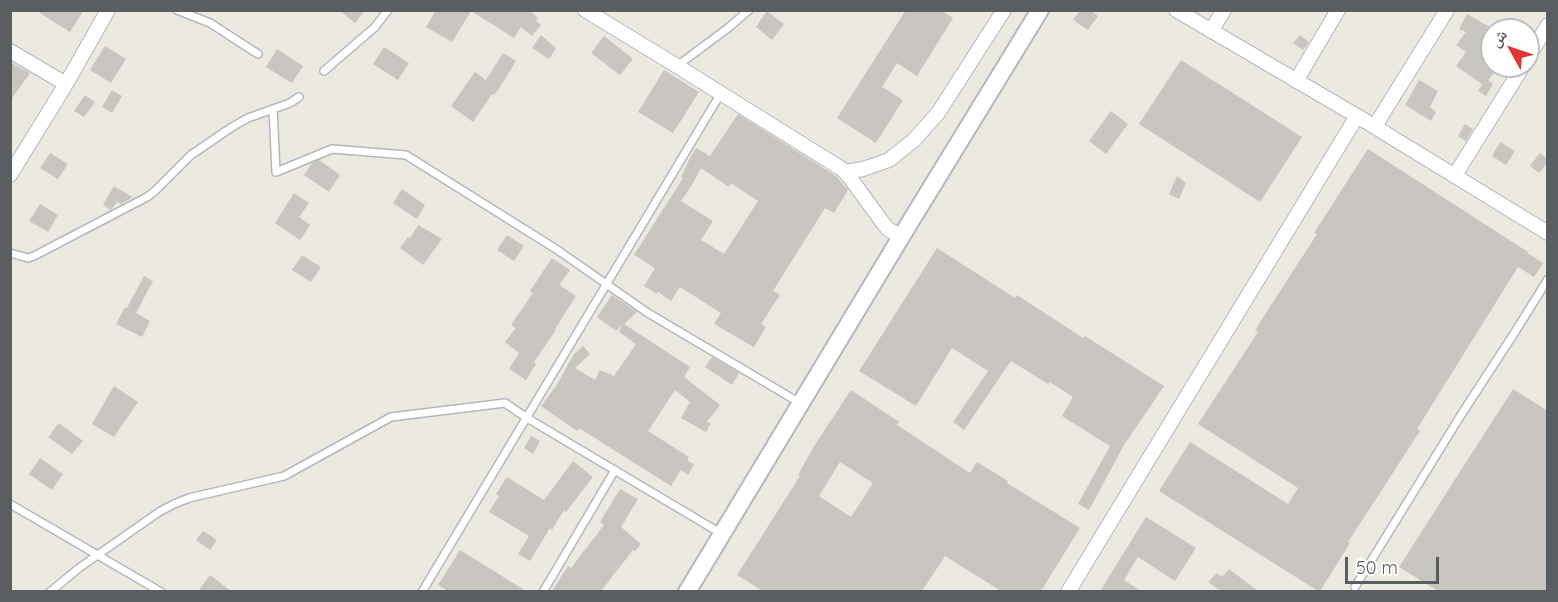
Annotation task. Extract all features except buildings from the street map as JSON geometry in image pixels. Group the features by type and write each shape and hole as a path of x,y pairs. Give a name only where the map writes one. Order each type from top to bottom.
{"street":[{"path":"10,175 108,10"},
{"path":"585,10 722,93 845,172 888,229 901,237"},
{"path":"845,172 863,169 889,159 914,140 939,113 1004,10"},
{"path":"687,591 1040,10"},
{"path":"1176,10 1375,126 1455,176 1546,227"},
{"path":"1211,32 1224,10"},
{"path":"1296,81 1338,10"},
{"path":"1375,126 1447,10"},
{"path":"10,51 66,84"},
{"path":"1455,176 1516,78"},
{"path":"1068,591 1357,116"}],"lane":[{"path":"177,10 210,22 258,54"},
{"path":"324,71 375,27 388,10"},
{"path":"677,66 749,10"},
{"path":"422,591 722,93"},
{"path":"10,253 28,258 34,256 147,197 198,150 248,118 290,103 299,97"},
{"path":"273,109 276,172 332,149 406,155 556,249 648,313 800,403"},
{"path":"1355,587 1548,279"},
{"path":"51,591 98,555 174,504 189,498 284,476 391,417 505,403 722,534"},
{"path":"543,591 615,470"},
{"path":"10,504 161,591"},
{"path":"142,591 146,583"}]}
